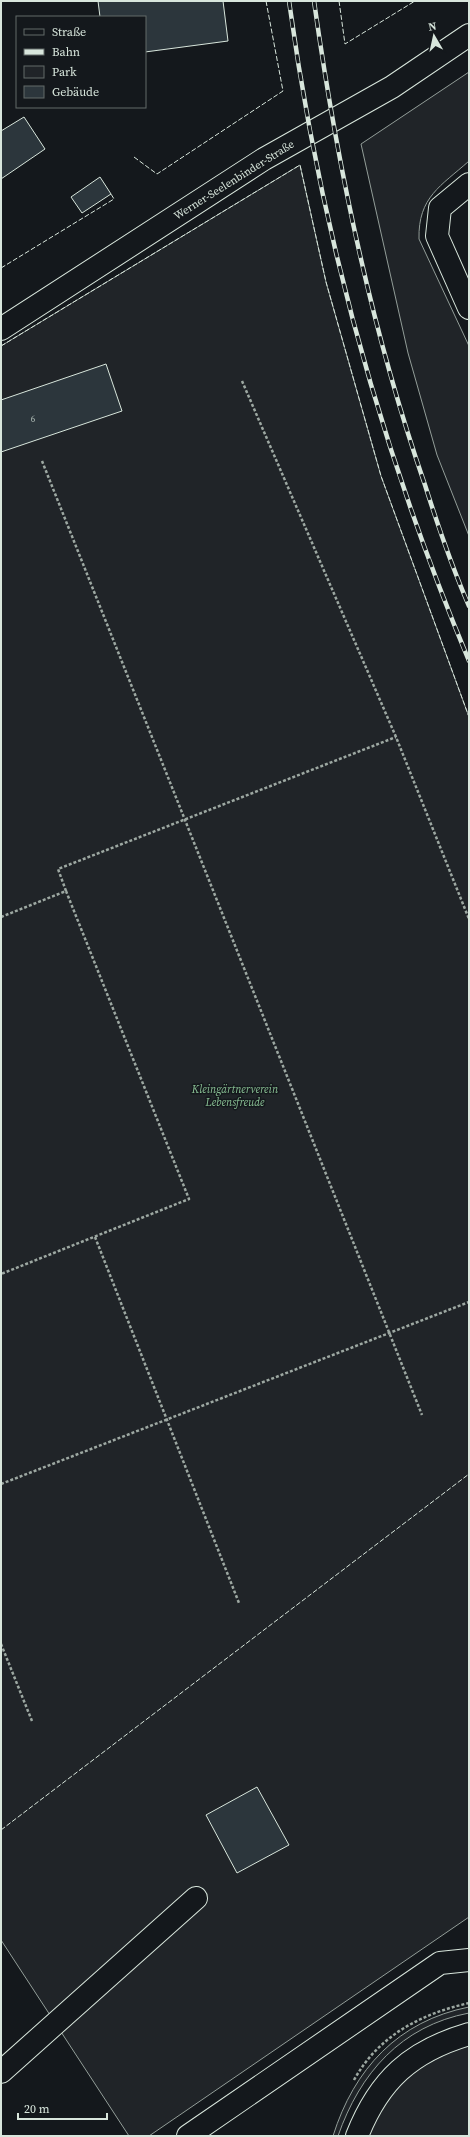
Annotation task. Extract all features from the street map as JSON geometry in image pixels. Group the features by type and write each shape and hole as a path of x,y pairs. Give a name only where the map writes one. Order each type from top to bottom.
{"main road":[{"name":"Werner-Seelenbinder-Straße","path":"1,329 264,159 392,87 469,35"},
{"path":"469,184 440,208 436,236 469,308"},
{"path":"1,2072 196,1898"},
{"path":"188,2136 440,1963 469,1960"},
{"path":"357,2136 375,2098 390,2079 407,2064 443,2042 469,2034"}],"path":[{"path":"242,381 396,737 469,919"},
{"path":"42,461 422,1415"},
{"path":"1,1274 189,1199 58,869 396,737"},
{"path":"1,917 66,891"},
{"path":"95,1237 239,1603"},
{"path":"1,1484 469,1302"},
{"path":"1,1644 32,1721"}],"green space":[{"path":"469,72 469,161 441,186 427,202 422,213 419,239 469,346 469,536 437,455 408,353 361,144"},
{"name":"Kleingärtnerverein Lebensfreude","path":"300,165 326,282 381,476 469,717 469,1917 149,2136 129,2136 1,1940 1,346"},
{"path":"469,2007 469,2013 445,2019 423,2029 403,2041 386,2056 371,2073 358,2092 347,2113 338,2136 333,2136 342,2112 353,2090 367,2069 382,2052 400,2036 421,2024 444,2014"},
{"path":"469,2034 469,2136 357,2136 375,2098"}],"building":[{"path":"98,1 223,1 228,41 146,52 146,16 100,16"},
{"path":"24,117 45,149 1,179 1,131"},
{"path":"100,177 111,194 82,213 71,197"},
{"path":"106,364 122,411 1,452 1,400"},
{"path":"257,1787 289,1845 237,1873 206,1815"}],"railway":[{"path":"289,1 302,86 318,170 336,254 358,337 408,501 437,581 469,661"},
{"path":"314,1 333,124 372,307 388,367 435,516 469,606"}],"fence":[{"path":"134,157 157,174 283,91 266,1"},
{"path":"339,1 345,44 415,1"},
{"path":"1,346 300,165 326,282 381,476 469,717"},
{"path":"1,268 114,199 111,194"},
{"path":"1,1830 469,1474"}]}
